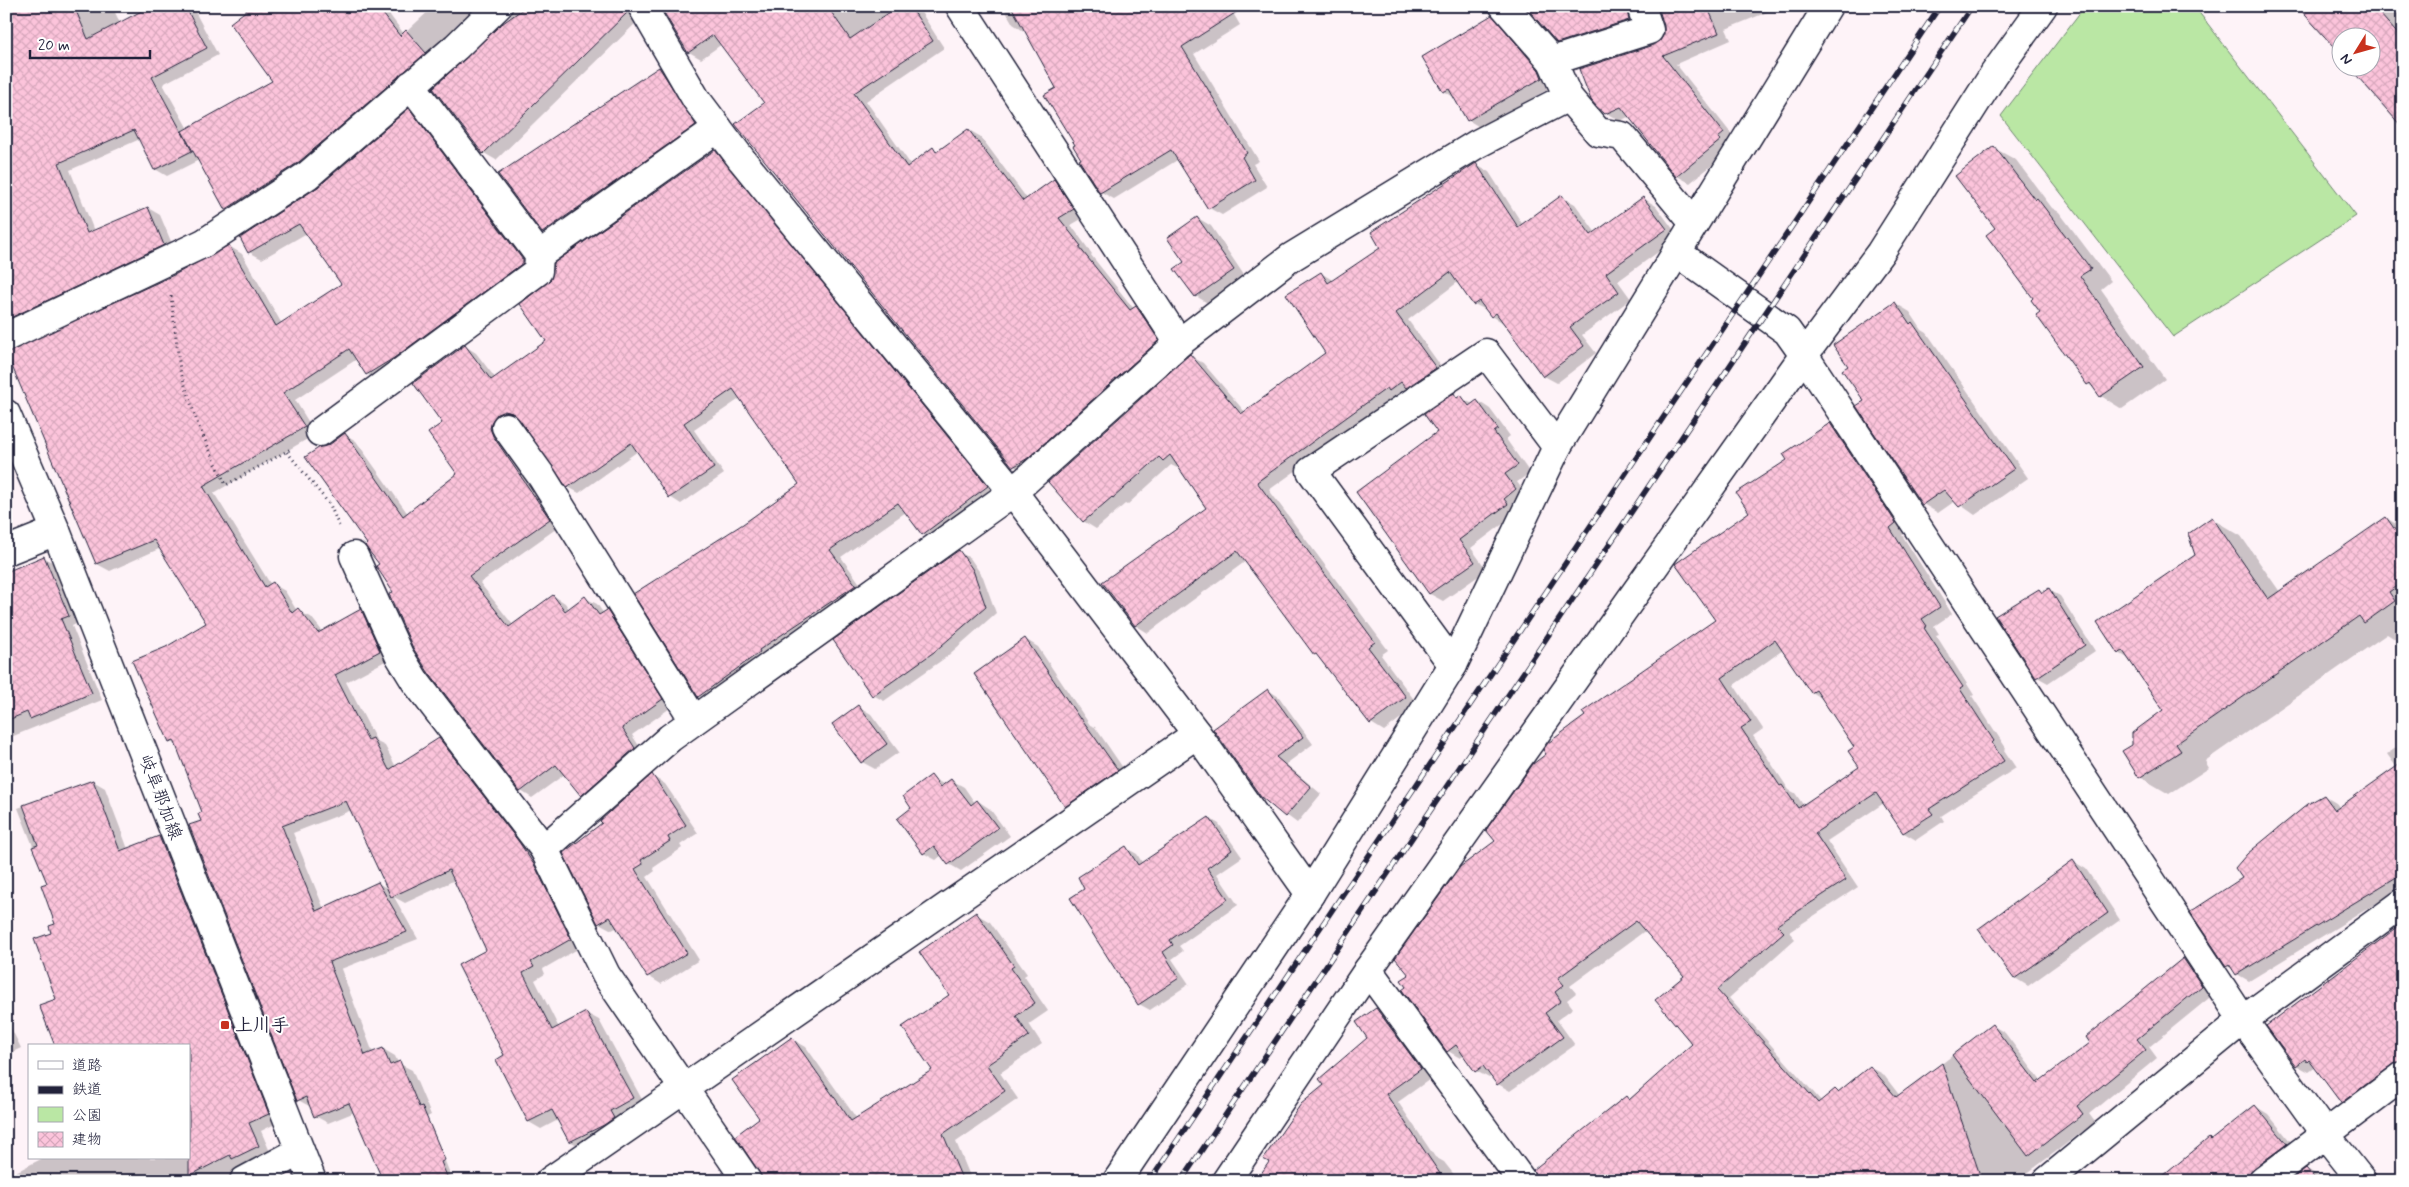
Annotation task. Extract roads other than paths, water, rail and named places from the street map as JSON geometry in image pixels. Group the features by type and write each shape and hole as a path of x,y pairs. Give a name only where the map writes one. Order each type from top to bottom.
{"street":[{"path":"6,337 204,243 308,175 456,47 498,6"},
{"path":"642,6 696,99 742,160 1013,492 1197,734 1310,894"},
{"path":"960,6 1179,343"},
{"path":"1504,6 1552,61 1568,97 1598,132 1622,136 1694,223"},
{"path":"1552,61 1649,30 1641,6"},
{"path":"1226,1181 1368,970 1804,355 1880,253 1994,74 2043,6"},
{"path":"1117,1181 1310,894 1453,665 1557,447 1694,223 1820,11"},
{"path":"320,432 538,271 539,255 411,85"},
{"path":"544,849 670,738 1013,492 1179,343 1290,258 1477,144 1568,97"},
{"path":"539,255 718,128"},
{"path":"1676,252 1786,331 1804,355 2243,1020 2325,1134 2362,1181"},
{"path":"1453,665 1311,471 1486,353 1557,447"},
{"name":"岐阜那加線","path":"6,414 56,531 312,1181"},
{"path":"506,427 542,477 694,720"},
{"path":"6,551 56,531"},
{"path":"354,556 399,655 415,681 544,849 606,975 747,1181"},
{"path":"550,1181 1197,734"},
{"path":"2047,1181 2243,1020 2403,903"},
{"path":"1368,970 1522,1181"},
{"path":"2263,1181 2403,1076"},
{"path":"244,1181 300,1151"}],"railway":[{"path":"1150,1181 1940,6"},
{"path":"1181,1181 1972,6"}],"place":[{"name":"上川手","path":"225,1025"}]}
